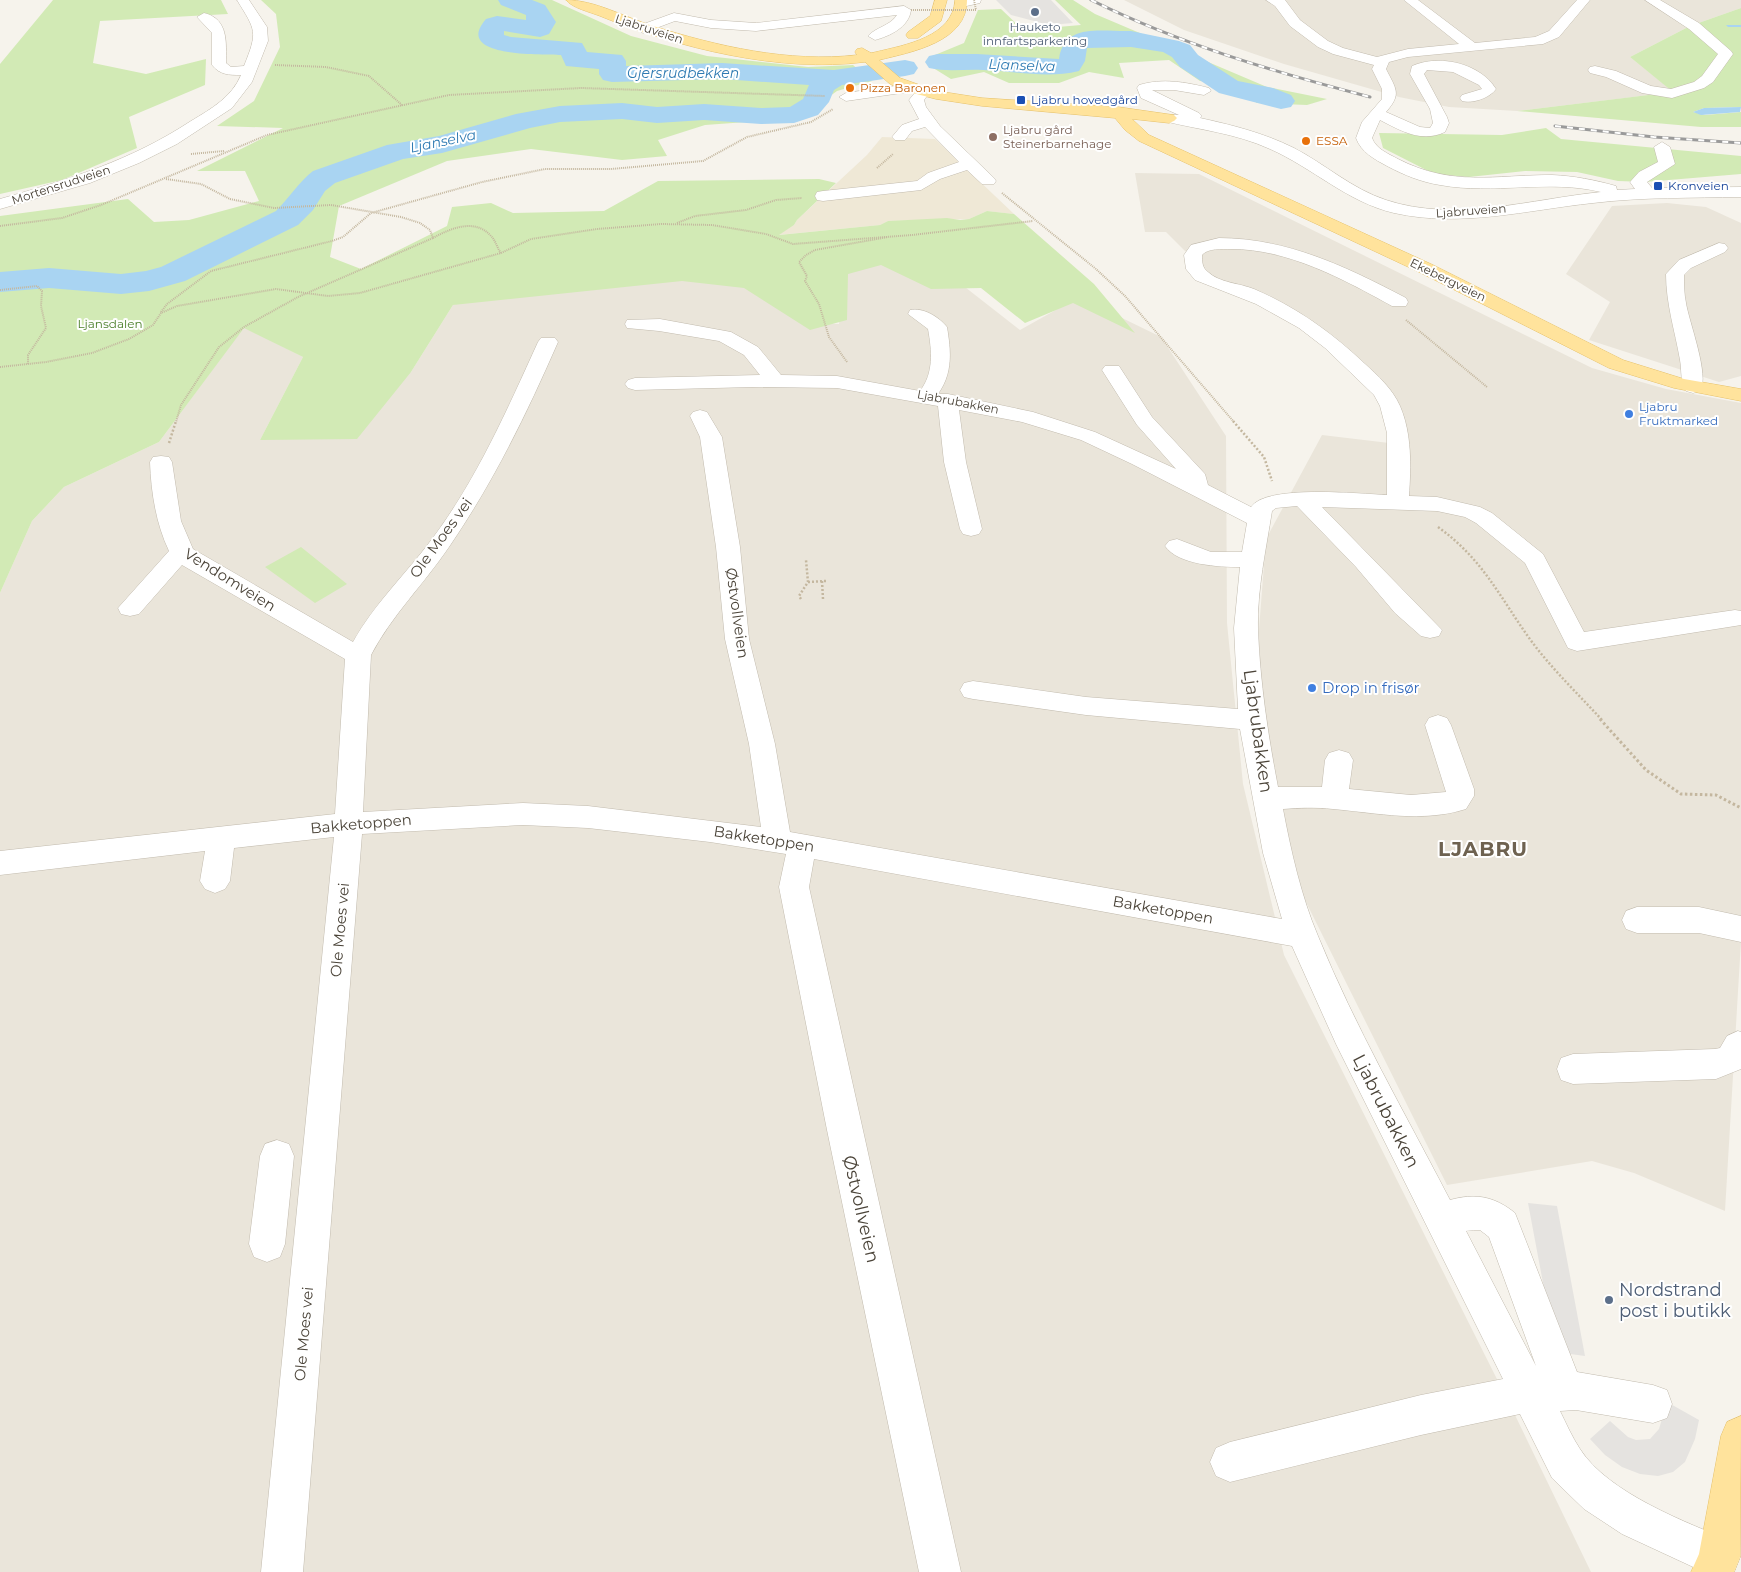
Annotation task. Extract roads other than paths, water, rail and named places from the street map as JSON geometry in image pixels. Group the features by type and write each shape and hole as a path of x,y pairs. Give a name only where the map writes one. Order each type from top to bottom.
{"main road":[{"name":"Ljabruveien","path":"572,0 643,29 684,41 797,61 874,63"},
{"path":"874,63 936,18 941,0"},
{"path":"874,63 938,36 958,20 968,1"},
{"name":"Ljabruveien","path":"791,55 854,48 916,32"},
{"name":"Ljabruveien","path":"728,50 822,56 874,63 917,90 982,102 1118,112 1169,118"},
{"name":"Ekebergveien","path":"1118,112 1138,134 1440,275 1609,361 1647,375 1693,387 1741,395"},
{"path":"1160,144 1159,132 1169,118"},
{"path":"1719,1567 1741,1436"}],"street":[{"name":"Mortensrudveien","path":"0,204 84,180 160,147 227,105 242,87 261,41 261,31 243,0"},
{"path":"1272,0 1280,3 1295,23 1323,44 1338,51 1380,62 1393,56 1546,38 1554,34 1584,0"},
{"path":"1410,0 1473,48"},
{"path":"1595,70 1611,74 1647,90 1672,94 1698,85 1708,79 1720,59 1726,54 1694,26 1651,0"},
{"path":"643,29 674,17 743,27 907,10 903,18 893,27 876,36"},
{"path":"204,16 217,27 221,36 219,65 228,71 250,70"},
{"path":"844,18 893,27"},
{"path":"1380,62 1379,69 1390,94 1389,100 1370,122 1364,138 1366,143 1396,166 1423,177 1446,182 1475,184 1559,179 1602,186 1619,194"},
{"path":"1377,114 1417,131 1434,132 1440,129 1442,120 1417,74 1417,69 1423,66 1456,68 1480,78 1487,84 1489,89 1487,92 1467,98"},
{"path":"1196,122 1194,116 1146,95 1144,88 1173,85 1204,91"},
{"path":"846,96 917,90 915,102 929,121 988,181"},
{"name":"Ljabruveien","path":"1169,118 1196,122 1249,135 1280,148 1360,196 1386,206 1416,213 1473,213 1619,194 1741,192"},
{"path":"900,137 907,128 929,121"},
{"path":"1647,193 1638,182 1644,175 1667,164 1662,147"},
{"path":"822,196 921,185 934,176 970,164"},
{"path":"1399,302 1325,265 1268,248 1218,243 1196,249 1193,255 1195,270 1201,276 1246,292 1288,311 1343,352 1384,394 1398,441 1406,503"},
{"path":"1693,387 1694,372 1675,301 1676,274 1686,264 1719,248"},
{"path":"917,314 937,327 941,350 940,376 935,387 926,396"},
{"path":"634,324 660,325 678,330 724,336 751,351 775,381"},
{"name":"Ole Moes vei","path":"282,1572 349,824 358,655 371,631 459,518 510,427 548,342"},
{"path":"1112,370 1144,421 1197,479 1198,490"},
{"name":"Ljabrubakken","path":"635,384 775,381 854,384 948,400 1050,422 1140,459 1198,490 1279,507 1406,503 1437,504 1472,512 1484,518 1535,559 1577,642 1735,618"},
{"path":"948,400 956,462 971,529"},
{"name":"Østvollveien","path":"700,416 711,437 728,548 737,639 762,744 790,843 794,887 844,1130 940,1572"},
{"path":"1406,503 1418,473 1407,419"},
{"name":"Vendomveien","path":"161,462 162,485 172,527 182,552 294,619 315,634 358,655"},
{"path":"1279,507 1364,562 1404,607 1430,630"},
{"name":"Ljabrubakken","path":"1279,507 1252,560 1246,628 1252,720 1266,798 1277,853 1302,935 1347,1034 1442,1220 1548,1392 1566,1464 1582,1483 1603,1499 1719,1567"},
{"path":"1177,546 1208,559 1252,560"},
{"path":"130,608 182,552"},
{"path":"973,690 1086,706 1252,720"},
{"path":"1266,798 1332,798 1429,805 1456,801 1460,796 1460,789 1438,725"},
{"path":"1332,798 1337,783 1339,760"},
{"name":"Bakketoppen","path":"0,863 349,824 523,814 588,817 790,843 1302,935"},
{"path":"215,881 221,839"},
{"path":"1636,920 1699,920 1741,929"},
{"path":"1572,1069 1716,1064 1732,1058 1738,1046 1741,1047"},
{"path":"267,1244 277,1156"},
{"path":"1442,1220 1471,1213 1485,1212 1502,1224 1548,1392"},
{"path":"1230,1462 1421,1415 1548,1392 1653,1404"}],"water":[{"path":"1741,107 1740,112 1701,115 1693,112 1704,108"}],"waterway":[{"name":"Gjersrudbekken","path":"510,0 536,10 539,14 538,20 544,22 540,29 497,23 492,29 492,39 507,45 573,48 575,60 613,61 612,74 722,71 834,78"},
{"path":"1728,26 1741,26"},
{"name":"Ljanselva","path":"938,62 1000,63 1044,68 1062,67 1070,65 1074,45 1081,40 1131,39 1170,46 1181,51 1189,61 1229,87 1263,94 1281,101"},
{"name":"Ljanselva","path":"834,78 905,68"},
{"name":"Ljanselva","path":"0,282 49,278 121,284 149,281 173,274 287,218 302,203 314,185 324,177 397,151 442,144 526,120 560,114 622,111 657,115 704,112 761,116 794,115 808,109 815,102 822,86 834,78"}],"railway":[{"path":"1091,0 1159,30 1228,56 1370,97"},
{"path":"1555,126 1654,137 1741,143"}],"place":[{"name":"Hauketo innfartsparkering","path":"1035,12"},
{"name":"Pizza Baronen","path":"850,88"},
{"name":"Ljabru hovedgård","path":"1021,100"},
{"name":"Ljabru gård Steinerbarnehage","path":"993,137"},
{"name":"ESSA","path":"1306,141"},
{"name":"Kronveien","path":"1658,186"},
{"name":"Ljabru Fruktmarked","path":"1629,414"},
{"name":"Drop in frisør","path":"1312,688"},
{"name":"Nordstrand post i butikk","path":"1609,1300"}],"district":[{"name":"LJABRU","path":"1483,849"}],"park label":[{"name":"Ljansdalen","path":"110,324"}]}
